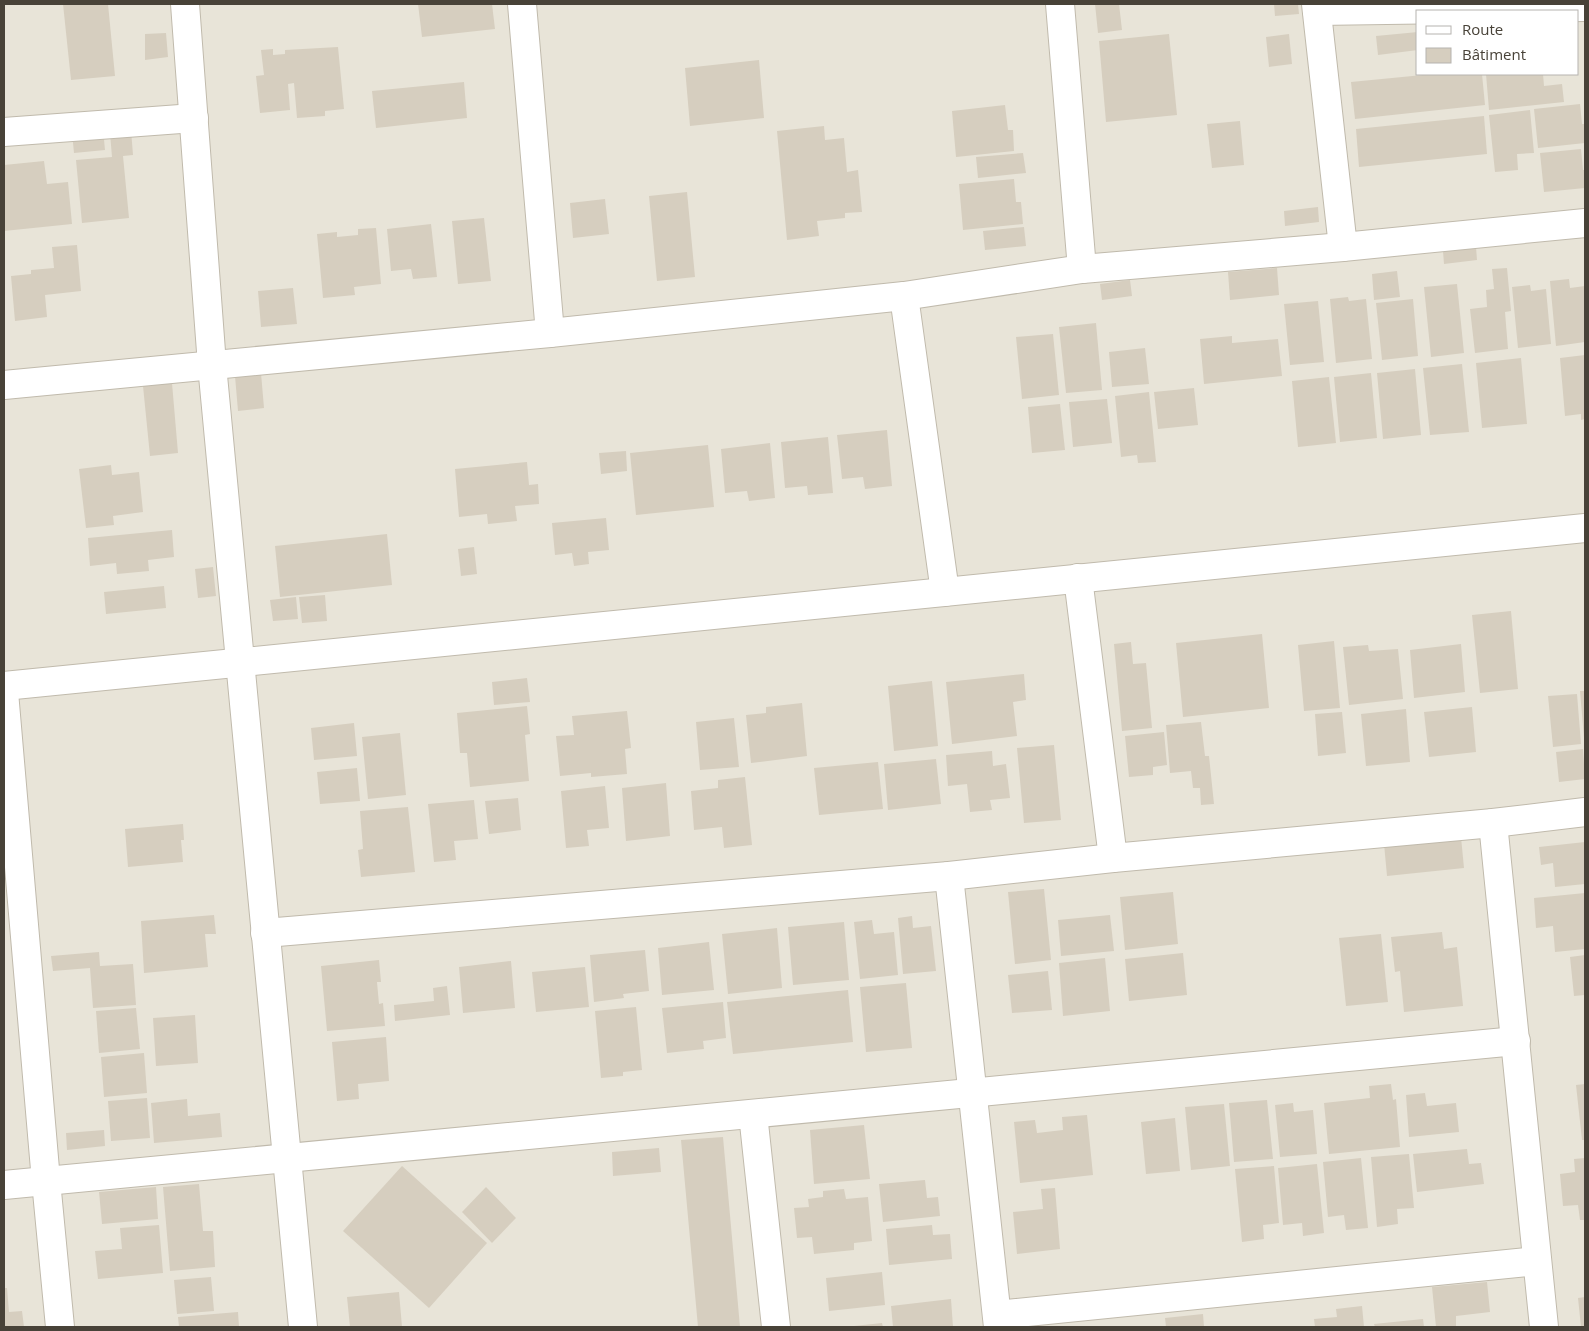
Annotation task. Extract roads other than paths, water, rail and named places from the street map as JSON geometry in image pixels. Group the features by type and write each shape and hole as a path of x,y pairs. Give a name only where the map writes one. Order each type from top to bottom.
{"street":[{"path":"185,4 212,365 241,662 264,933 303,1327"},
{"path":"522,4 550,333"},
{"path":"1060,4 1082,269"},
{"path":"1343,247 1317,7 1585,7"},
{"path":"4,132 194,118"},
{"path":"4,385 550,333 904,296 1082,269 1343,247 1585,223"},
{"path":"904,296 945,592"},
{"path":"4,686 1585,528"},
{"path":"1078,578 1114,858"},
{"path":"4,692 60,1327"},
{"path":"264,933 949,876 1114,858 1493,823 1585,812"},
{"path":"1493,823 1544,1327"},
{"path":"949,876 997,1321 1537,1261"},
{"path":"4,1185 1516,1041"},
{"path":"753,1114 776,1327"}]}
